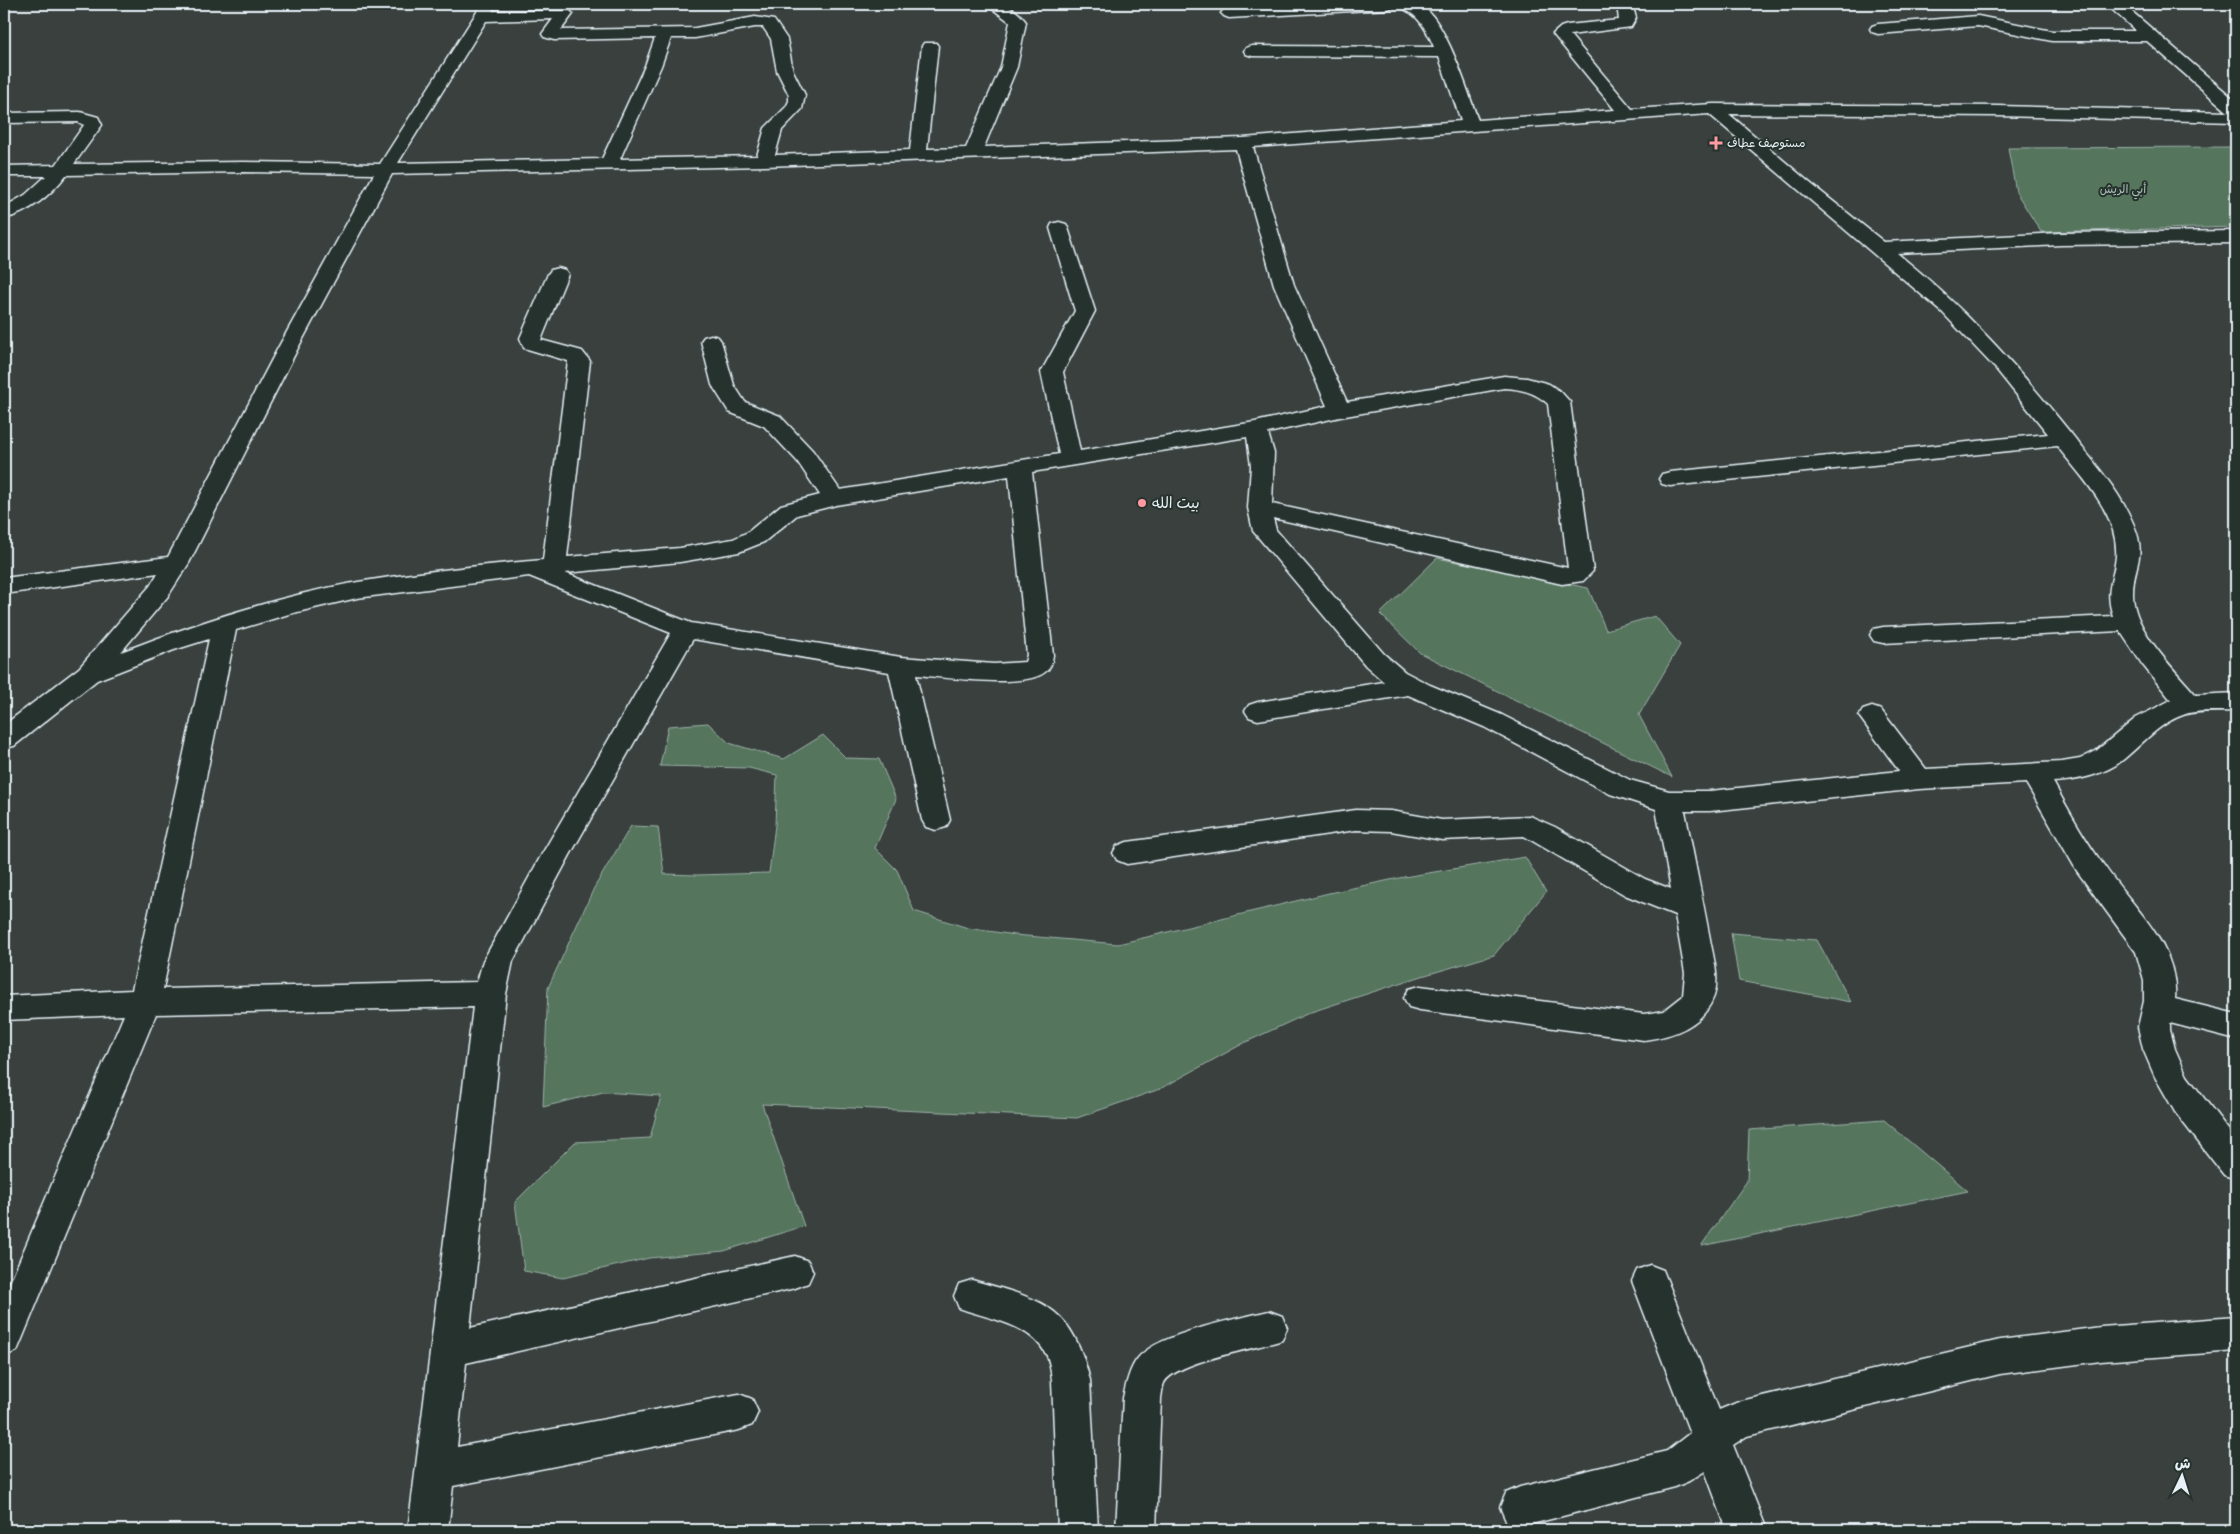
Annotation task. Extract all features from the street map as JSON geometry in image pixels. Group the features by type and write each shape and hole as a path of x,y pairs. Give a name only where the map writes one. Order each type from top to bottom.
{"street":[{"path":"973,152 1009,67 1018,22 1013,16 993,4"},
{"path":"1229,14 1276,7 1388,4"},
{"path":"1406,4 1421,11 1445,52 1471,126"},
{"path":"1624,4 1628,18 1625,24 1567,30 1561,34 1627,114"},
{"path":"2114,4 2236,110"},
{"path":"4,739 88,674 159,591 177,563 288,348 386,169 486,10 571,11 551,35 695,33 756,22 771,26 779,39 785,71 797,95 797,101 794,109 774,128 764,161"},
{"path":"1878,29 1978,21 2052,36 2152,36"},
{"path":"609,164 653,66 664,34"},
{"path":"918,154 930,46"},
{"path":"1252,51 1445,52"},
{"path":"1713,109 1964,321 2032,398 2102,488 2128,543 2128,558 2123,572 2121,604 2128,623 2136,637 2189,704"},
{"path":"4,171 243,167 386,169 764,161 1243,143 1713,109 1997,111 2236,117"},
{"path":"4,118 80,118 92,121 93,125 62,170 31,199 14,210 4,213"},
{"path":"1243,143 1284,285 1340,410"},
{"path":"1058,228 1084,303 1085,311 1052,372 1071,460"},
{"path":"1879,248 2060,239 2236,238"},
{"path":"542,567 578,361 575,355 531,344 530,338 558,274"},
{"path":"711,341 723,385 737,407 772,421 806,456 834,498"},
{"path":"88,674 165,644 292,605 357,590 542,567 680,554 739,545 756,537 789,510 834,498 1255,429 1340,410 1504,382 1531,384 1553,395 1562,409 1581,571 1574,576 1562,576 1260,508"},
{"path":"1255,429 1263,448 1260,508 1262,523 1269,538 1375,660 1410,686 1493,721 1620,787 1652,798 1669,801 1710,801 1919,779 2062,772 2086,767 2106,758 2145,724 2158,716 2189,704 2236,702"},
{"path":"1670,479 2064,440"},
{"path":"542,567 686,630 901,665 1011,673 1031,670 1038,665 1040,655 1020,469"},
{"path":"4,586 177,563"},
{"path":"1883,635 2128,623"},
{"path":"4,1339 145,1002 224,627"},
{"path":"428,1530 490,994 498,961 551,862 686,630"},
{"path":"901,665 936,820"},
{"path":"1258,711 1410,686"},
{"path":"1872,716 1919,779"},
{"path":"2035,774 2088,865 2142,936 2152,954 2161,990 2154,1027 2158,1049 2168,1072 2236,1165"},
{"path":"1420,998 1644,1027 1663,1025 1679,1018 1691,1009 1699,997 1701,983 1690,909 1669,801"},
{"path":"1127,853 1356,820 1391,821 1449,831 1520,825 1530,826 1545,834 1635,887 1690,909"},
{"path":"4,1008 145,1002 490,994"},
{"path":"2158,1007 2236,1027"},
{"path":"448,1350 795,1272"},
{"path":"1650,1281 1747,1530"},
{"path":"972,1296 1024,1312 1044,1323 1058,1339 1067,1358 1071,1380 1078,1530"},
{"path":"1136,1530 1142,1398 1144,1383 1152,1369 1164,1359 1179,1353 1270,1328"},
{"path":"1520,1507 1675,1468 1695,1456 1710,1438 1720,1430 1741,1419 2000,1357 2067,1347 2236,1334"},
{"path":"435,1470 739,1412"}],"green space":[{"name":"أبي الريش","path":"2236,147 2236,227 2041,232 2016,192 2008,148"},
{"path":"1437,558 1588,588 1606,630 1655,616 1680,645 1639,715 1672,777 1420,653 1380,614"},
{"path":"708,723 729,743 784,759 823,735 846,758 879,759 896,799 875,848 897,870 914,911 968,928 1015,935 1118,944 1329,893 1404,877 1525,857 1546,892 1494,955 1311,1012 1244,1043 1160,1089 1077,1118 762,1104 804,1226 724,1251 649,1258 563,1278 524,1271 515,1202 575,1142 650,1138 661,1096 603,1092 543,1107 548,988 594,888 631,826 658,827 664,874 769,873 775,825 777,775 749,768 660,766 668,726"},
{"path":"1731,933 1817,940 1851,1002 1739,981"},
{"path":"1884,1120 1968,1191 1701,1246 1747,1181 1749,1130"}],"place":[{"name":"مستوصف عطاف","path":"1716,143"},
{"name":"بيت الله","path":"1142,503"}]}
